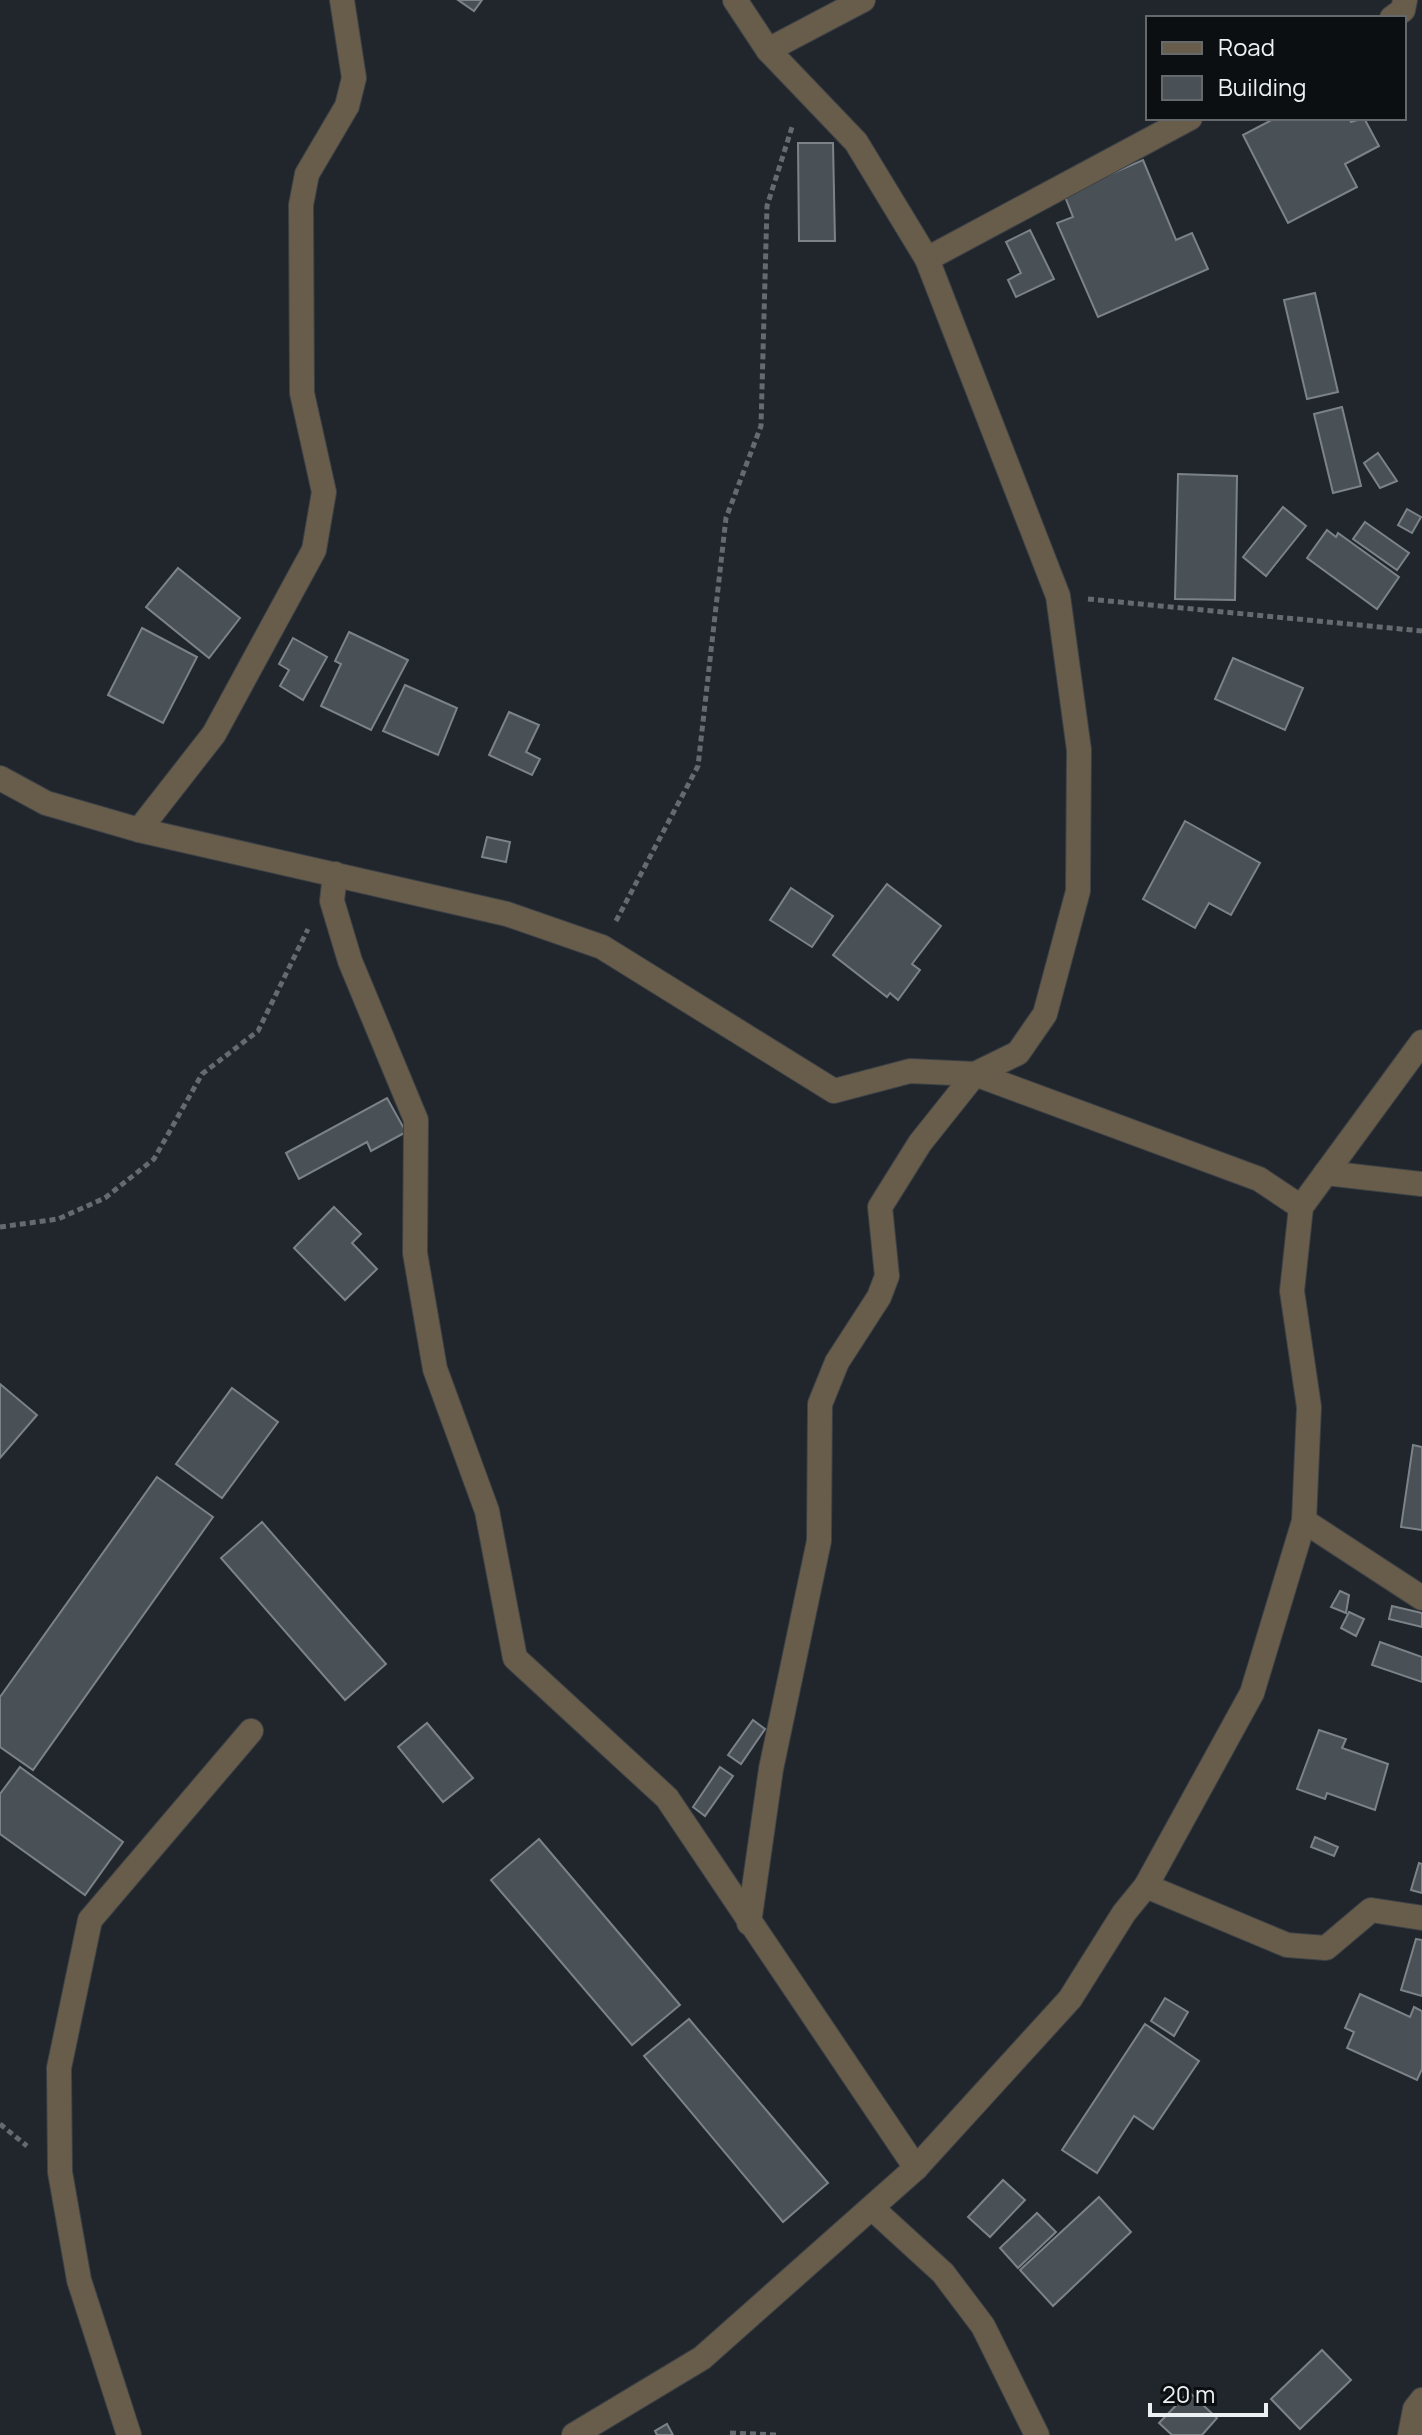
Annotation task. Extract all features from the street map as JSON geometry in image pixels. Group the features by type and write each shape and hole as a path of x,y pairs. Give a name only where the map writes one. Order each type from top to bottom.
{"street":[{"path":"139,830 214,734 314,550 324,492 302,393 301,205 307,174 347,106 354,78 342,0"},
{"path":"735,0 768,50 856,142 927,259 1058,596 1079,750 1078,891 1045,1014 1018,1053 975,1074 920,1143 880,1207 887,1276 879,1297 837,1362 820,1404 819,1541 771,1769 749,1923"},
{"path":"768,50 863,0"},
{"path":"1395,16 1403,10 1405,0"},
{"path":"927,259 1186,120"},
{"path":"0,778 46,803 139,830 507,914 602,947 834,1091 910,1071 975,1074 1259,1179 1301,1207"},
{"path":"335,874 332,901 350,961 416,1120 415,1253 435,1369 487,1511 515,1658 667,1798 916,2168"},
{"path":"574,2435 702,2358 916,2168 1070,1999 1124,1913 1146,1886 1252,1693 1304,1521 1309,1407 1292,1291 1301,1207 1422,1042"},
{"path":"1326,1173 1422,1184"},
{"path":"1304,1521 1422,1598"},
{"path":"129,2435 79,2280 60,2172 59,2068 90,1920 251,1731"},
{"path":"1146,1886 1287,1945 1326,1948 1371,1910 1422,1918"},
{"path":"873,2209 943,2273 983,2326 1037,2435"},
{"path":"1410,2435 1415,2409 1422,2400"}],"path":[{"path":"602,947 698,766 726,518 761,426 767,206 794,127 790,115"},
{"path":"1058,596 1422,631"},
{"path":"0,1227 58,1219 105,1198 154,1159 202,1074 258,1031 301,936 332,901"},
{"path":"730,2433 778,2435"}],"building":[{"path":"458,0 482,0 474,11"},
{"path":"1365,120 1379,146 1345,164 1357,187 1288,223 1243,135 1270,121"},
{"path":"798,143 833,143 835,241 799,241"},
{"path":"1143,160 1176,240 1192,233 1208,269 1098,317 1057,223 1073,217 1064,194"},
{"path":"1030,230 1054,279 1016,297 1008,280 1021,273 1006,242"},
{"path":"1315,293 1338,392 1307,399 1284,300"},
{"path":"1342,407 1361,486 1333,493 1314,414"},
{"path":"1378,453 1397,481 1380,488 1364,463"},
{"path":"1178,474 1237,476 1235,600 1175,599"},
{"path":"1283,507 1306,526 1266,576 1243,557"},
{"path":"1407,509 1421,517 1412,533 1398,525"},
{"path":"1365,522 1409,553 1397,570 1353,539"},
{"path":"1327,530 1336,537 1338,533 1399,577 1377,609 1307,558"},
{"path":"178,568 240,618 209,658 146,607"},
{"path":"142,628 197,657 163,723 108,695"},
{"path":"349,632 408,660 371,730 321,706 341,664 335,661"},
{"path":"293,638 327,657 303,700 280,686 289,670 279,664"},
{"path":"1233,658 1303,688 1285,730 1215,699"},
{"path":"405,685 457,708 438,755 383,731"},
{"path":"509,712 539,725 526,752 540,759 532,775 489,755"},
{"path":"1185,821 1260,863 1231,915 1209,903 1195,928 1143,899"},
{"path":"487,837 510,842 506,862 482,857"},
{"path":"887,884 941,926 912,964 920,970 898,1000 890,993 887,997 833,955"},
{"path":"791,888 833,916 812,947 770,920"},
{"path":"387,1098 406,1132 371,1151 367,1142 299,1179 286,1153"},
{"path":"334,1207 361,1234 352,1243 377,1269 345,1300 294,1248"},
{"path":"0,1384 37,1415 0,1458"},
{"path":"232,1388 278,1422 222,1498 176,1464"},
{"path":"1413,1445 1422,1447 1422,1530 1401,1527"},
{"path":"157,1477 213,1517 33,1770 0,1747 0,1697"},
{"path":"262,1522 386,1664 345,1700 221,1558"},
{"path":"1340,1591 1349,1595 1346,1613 1331,1607"},
{"path":"1392,1606 1422,1613 1422,1627 1389,1619"},
{"path":"1349,1612 1364,1619 1356,1636 1341,1628"},
{"path":"1380,1642 1422,1657 1422,1682 1372,1665"},
{"path":"753,1720 765,1729 741,1764 728,1755"},
{"path":"427,1723 473,1778 443,1802 398,1747"},
{"path":"1319,1730 1346,1739 1342,1748 1388,1764 1375,1810 1327,1793 1325,1799 1297,1789"},
{"path":"20,1767 123,1842 85,1895 0,1834 0,1794"},
{"path":"720,1767 733,1776 705,1816 693,1807"},
{"path":"1315,1837 1338,1847 1334,1856 1311,1847"},
{"path":"539,1839 680,2005 632,2045 491,1880"},
{"path":"1419,1863 1422,1864 1422,1893 1411,1890"},
{"path":"1416,1939 1422,1940 1422,1996 1401,1990"},
{"path":"1360,1994 1410,2017 1414,2007 1422,2011 1422,2069 1417,2080 1347,2048 1354,2032 1345,2028"},
{"path":"1165,1998 1188,2012 1174,2036 1151,2021"},
{"path":"689,2019 828,2183 783,2222 644,2056"},
{"path":"1145,2024 1199,2061 1153,2129 1134,2116 1097,2173 1062,2150"},
{"path":"1003,2180 1025,2200 990,2237 968,2217"},
{"path":"1099,2197 1131,2232 1053,2306 1020,2270"},
{"path":"1037,2213 1056,2232 1018,2268 1000,2248"},
{"path":"1322,2350 1351,2380 1300,2429 1271,2399"},
{"path":"1189,2392 1217,2418 1202,2435 1172,2435 1159,2423"},
{"path":"667,2424 673,2435 657,2435 655,2431"}]}
